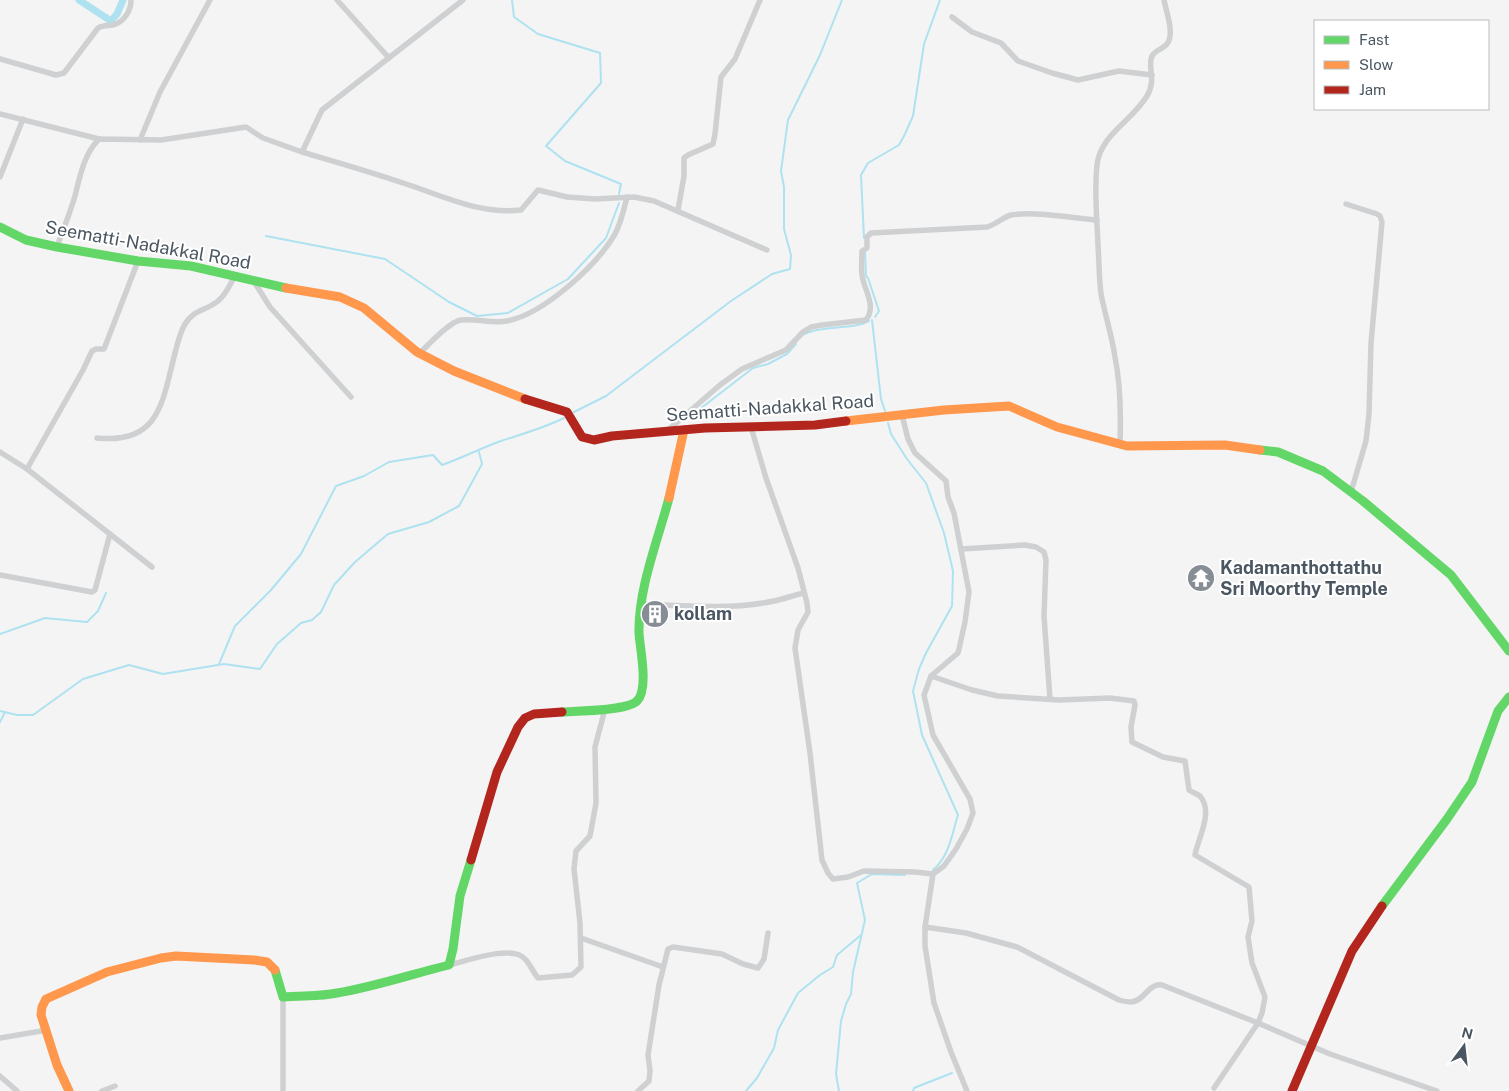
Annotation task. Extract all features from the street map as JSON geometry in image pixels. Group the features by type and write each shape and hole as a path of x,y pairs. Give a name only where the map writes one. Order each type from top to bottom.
{"street":[{"path":"0,59 60,75 64,73 98,28 115,25 127,15 131,0"},
{"path":"140,140 160,92 210,0"},
{"path":"337,0 389,58"},
{"path":"302,152 322,110 462,0"},
{"path":"678,210 684,176 684,158 713,144 720,80 735,59 760,0"},
{"path":"1120,444 1121,417 1118,378 1101,292 1096,197 1097,165 1099,152 1107,140 1140,107 1153,84 1152,56 1166,46 1170,38 1164,0"},
{"path":"952,17 972,32 1001,43 1018,61 1052,74 1078,80 1119,71 1152,75"},
{"path":"0,114 99,139 161,140 246,127 263,138 302,152 464,204 507,212 521,210 538,190 567,197 595,200 627,197 654,201 767,250"},
{"path":"0,177 24,120"},
{"path":"56,247 75,195 78,180 93,145 99,139"},
{"path":"420,353 452,324 460,320 506,322 552,300 577,279 605,250 616,232 627,197"},
{"path":"1346,204 1377,214 1382,222 1371,344 1370,396 1366,441 1351,492"},
{"path":"667,431 720,385 742,370 786,350 802,332 822,325 866,320 871,311 862,274 862,251 867,248 867,236 871,233 987,227 997,224 1010,215 1027,214 1097,220"},
{"name":"Seematti-Nadakkal Road","path":"0,227 26,240 56,247 138,261 191,266 306,292 340,296 364,308 420,353 454,371 536,403 567,412 582,437 594,440 612,436 667,431 815,426 902,415 1009,406 1057,427 1127,446 1225,445 1278,452 1323,471 1451,575 1509,651"},
{"path":"27,469 92,351 104,349 138,261"},
{"path":"97,438 114,440 129,438 146,427 162,403 184,324 191,315 218,301 235,276"},
{"path":"252,280 270,307 351,397"},
{"path":"751,427 766,478 798,568 807,603 808,612 798,630 795,648 810,753 822,860 828,873 833,878 848,877 864,871 933,874 944,866 956,849 968,829 973,813 970,800 933,735 924,695 931,676 958,653 969,592 946,481 915,453 908,439 902,415"},
{"path":"449,965 460,896 497,772 518,728 525,718 534,714 623,707 634,703 640,697 643,686 639,628 642,604 650,562 673,485 684,430"},
{"path":"0,452 27,469 152,567"},
{"path":"0,575 92,592 95,590 110,534"},
{"path":"961,549 1025,545 1036,547 1044,552 1046,560 1044,616 1050,699"},
{"path":"642,604 704,608 774,601 804,593"},
{"path":"931,676 972,690 998,696 1050,699 1110,698 1134,701 1131,726 1132,742 1163,757 1185,761 1189,790 1200,797 1206,815 1205,825 1197,844 1195,855 1249,887 1252,921 1248,937 1252,963 1265,997 1258,1023 1214,1088"},
{"path":"1292,1091 1352,951 1388,897 1447,820 1472,782 1498,711 1509,697"},
{"path":"282,997 298,995 320,996 339,993 505,952 518,954 524,958 538,978 572,974 581,967 581,938 574,869 576,851 590,836 596,803 595,747 605,709"},
{"path":"933,874 925,927 925,946 934,1003 950,1052 967,1091"},
{"path":"925,927 966,933 1017,948 1118,1000 1132,1002 1140,999 1156,984 1162,985 1311,1046 1437,1091"},
{"path":"638,1091 650,1081 648,1055 663,967 668,949 722,954 758,968 764,959 768,933"},
{"path":"581,938 663,967"},
{"path":"69,1091 57,1065 41,1015 42,1006 46,999 101,974 134,964 175,956 250,959 266,962 275,970 282,997 283,1091"},
{"path":"0,1038 47,1030"},
{"path":"0,1076 17,1091"},
{"path":"102,1091 115,1086"}],"waterway":[{"path":"79,0 111,21 117,14 123,0"},
{"path":"512,0 514,17 538,34 600,53 601,83 546,146 565,161 621,184 619,194"},
{"path":"574,412 606,396 731,301 772,274 790,269 791,255 784,229 784,187 781,171 788,120 820,55 842,0"},
{"path":"864,238 861,175 868,163 899,145 904,136 913,116 924,44 940,0"},
{"path":"266,236 385,259 449,302 477,316 508,313 568,279 606,238 619,203"},
{"path":"865,251 866,276 879,311 875,317"},
{"path":"872,320 881,399 885,411"},
{"path":"804,334 821,329 854,326 869,321"},
{"path":"696,412 753,368 768,364 787,354 796,344"},
{"path":"219,664 235,626 271,590 301,554 336,486 364,476 389,462 433,455 442,465 564,418"},
{"path":"888,423 891,434 907,459 926,483 944,533 953,571 952,606 926,653 913,691 922,735 958,815 943,859 933,870"},
{"path":"0,711 17,715 33,715 83,679 129,665 163,674 224,664 260,669 277,644 301,623 312,620 321,612 334,585 355,562 388,534 429,522 459,506 482,464 479,452"},
{"path":"0,634 45,618 87,622 98,611 106,593"},
{"path":"0,722 5,712"},
{"path":"839,1091 836,1074 841,1021 851,994 853,972 865,920 857,883 872,874 905,875"},
{"path":"746,1091 757,1078 774,1048 778,1030 798,993 833,967 837,955 861,935"},
{"path":"913,1091 914,1088 952,1073"}],"traffic: fast":[{"path":"0,227 26,240 57,247 138,261 191,266 286,288"},
{"path":"1260,450 1278,452 1323,471 1363,501 1451,575 1509,651"},
{"path":"562,712 623,707 637,701 641,695 643,678 639,633 642,599 649,565 669,498"},
{"path":"1382,906 1447,819 1472,782 1498,711 1509,697"},
{"path":"275,970 283,997 324,995 351,990 449,965 460,896 471,860"}],"traffic: slow":[{"path":"286,288 340,297 364,308 417,352 454,371 525,399"},
{"path":"846,421 944,410 1009,406 1057,427 1127,446 1225,445 1260,450"},
{"path":"669,498 684,430"},
{"path":"69,1091 57,1065 41,1015 46,999 107,972 176,956 254,960 267,962 275,970"}],"traffic: jam":[{"path":"525,399 567,412 582,437 594,440 612,436 705,428 815,425 846,421"},
{"path":"471,860 497,772 518,727 525,718 534,714 562,712"},
{"path":"1292,1091 1352,951 1382,906"}],"place":[{"name":"Kadamanthottathu Sri Moorthy Temple","path":"1201,578"},
{"name":"kollam","path":"655,614"}]}
